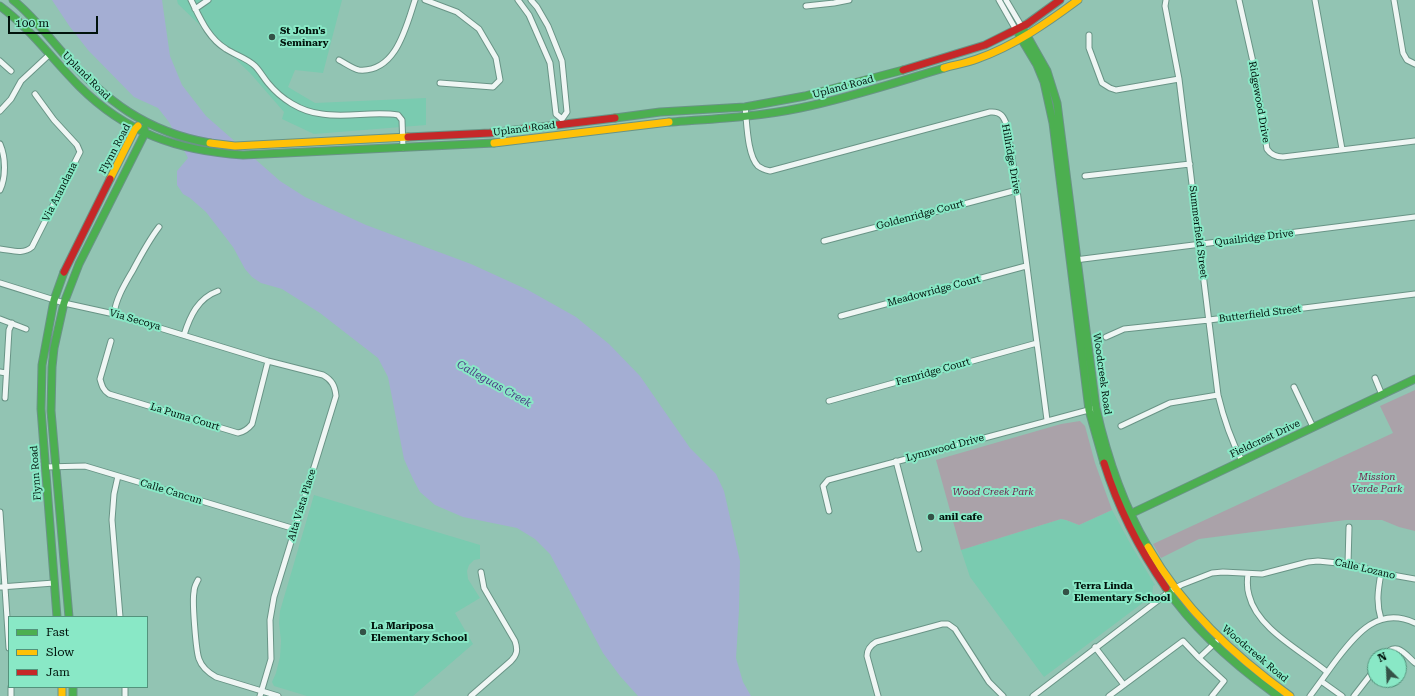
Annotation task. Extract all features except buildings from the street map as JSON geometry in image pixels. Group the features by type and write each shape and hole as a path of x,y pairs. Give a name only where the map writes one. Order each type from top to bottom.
{"main road":[{"name":"Upland Road","path":"13,0 24,9 98,88 123,109 143,122 169,134 210,144 254,146 519,130 660,112 745,106 805,96 920,65 985,44 1019,28 1060,0"},
{"name":"Upland Road","path":"0,6 26,28 96,102 121,121 135,129 174,145 200,152 215,154 261,155 502,143 653,123 746,117 800,108 977,59 1024,37 1051,21 1078,0"},
{"name":"Woodcreek Road","path":"1019,28 1037,65 1048,94 1074,260 1092,409 1100,455 1144,556 1172,590 1197,627 1240,657 1290,696"},
{"name":"Flynn Road","path":"57,616 45,467 42,409 42,365 54,300 68,263 135,129 143,122"},
{"name":"Flynn Road","path":"69,616 51,411 52,367 57,330 64,303 79,264 144,133 143,122"},
{"name":"Fieldcrest Drive","path":"1127,516 1415,379"},
{"name":"Woodcreek Road","path":"1216,641 1242,669 1278,696"}],"street":[{"path":"191,0 211,36 218,44 254,65 275,91 286,100 310,112 322,114 346,116 398,115 402,120 403,148"},
{"path":"195,9 208,0"},
{"path":"339,60 358,70 372,69 386,62 399,44 415,0"},
{"path":"425,0 457,12 479,30 496,58 500,80 493,87 440,83"},
{"path":"518,0 529,15 550,63 556,114 562,119 567,112 562,61 548,26 531,0"},
{"path":"806,6 849,0"},
{"name":"Woodcreek Road","path":"999,0 1019,28"},
{"name":"Woodcreek Road","path":"1006,0 1019,28"},
{"name":"Summerfield Street","path":"1166,0 1165,6 1179,79 1218,395 1230,438 1242,461"},
{"name":"Ridgewood Drive","path":"1239,0 1253,62 1267,149 1272,155 1278,157 1415,141"},
{"path":"1315,0 1342,149"},
{"path":"1394,0 1403,54 1407,60 1415,64"},
{"path":"1089,35 1089,48 1100,78 1102,82 1110,88 1116,90 1179,79"},
{"path":"0,111 11,99 21,81 50,54"},
{"path":"0,61 11,71"},
{"name":"Via Arandana","path":"0,249 25,252 32,248 80,152 77,145 54,120 35,94"},
{"name":"Hillridge Drive","path":"745,106 749,144 754,161 763,170 770,171 990,112 998,113 1004,118 1007,126 1017,190 1047,420"},
{"path":"0,144 4,160 4,172 0,190"},
{"path":"1085,176 1190,164"},
{"name":"Goldenridge Court","path":"824,241 1017,190"},
{"name":"Quailridge Drive","path":"1074,260 1415,217"},
{"path":"114,314 115,304 123,288 150,238 159,227"},
{"name":"Meadowridge Court","path":"841,316 1026,266"},
{"name":"Via Secoya","path":"0,283 64,303 114,314 268,361"},
{"path":"184,335 187,325 201,301 210,294 218,291"},
{"name":"Butterfield Street","path":"1106,337 1124,329 1209,320 1415,294"},
{"path":"0,319 26,329"},
{"path":"5,398 9,330 12,323"},
{"name":"La Puma Court","path":"111,341 100,379 104,391 109,394 238,433 248,429 252,424 268,361"},
{"name":"Fernridge Court","path":"829,401 1037,342"},
{"name":"Alta Vista Place","path":"261,694 271,659 270,620 272,606 336,396 335,389 330,380 323,375 268,361"},
{"path":"0,372 6,373"},
{"path":"1375,378 1382,395"},
{"path":"1294,387 1313,427"},
{"path":"1120,426 1170,403 1218,395"},
{"name":"Lynnwood Drive","path":"829,511 823,490 823,486 828,480 1092,409"},
{"path":"896,461 919,549"},
{"name":"Calle Cancun","path":"45,467 85,466 295,529"},
{"path":"118,476 114,494 112,520 120,616"},
{"path":"0,512 2,587 8,639"},
{"path":"1348,564 1349,526"},
{"name":"Calle Lozano","path":"1033,696 1095,647 1172,590 1212,573 1266,573 1308,562 1329,561 1348,564 1381,574 1415,579"},
{"path":"470,696 511,661 516,656 517,652 517,647 514,641 484,588 481,572"},
{"path":"1248,574 1248,595 1254,610 1263,621 1328,672"},
{"path":"1380,619 1377,608 1381,574"},
{"path":"198,580 193,597 197,653 202,665 211,674 261,694 278,696"},
{"path":"2,587 54,583"},
{"path":"1310,696 1352,639 1368,625 1380,619 1409,620 1415,623"},
{"path":"878,696 867,652 872,644 942,624 948,624 954,629 989,682 1003,696"},
{"path":"1109,696 1183,641 1224,681 1212,696"},
{"path":"1199,658 1216,641"},
{"path":"1095,647 1124,685"},
{"path":"1407,656 1415,664"},
{"path":"1354,696 1367,679"},
{"path":"1321,680 1342,696"}],"shaded area":[{"name":"St John's Seminary","path":"177,0 342,0 323,73 295,70 288,87 315,103 426,98 426,125 314,134 282,119 284,112 250,73 178,4"},
{"path":"314,495 480,545 480,559 474,560 469,565 467,571 468,579 480,598 455,613 473,644 413,696 307,696 274,686 272,682 280,657 280,611"},
{"name":"Terra Linda Elementary School","path":"1112,510 1155,585 1153,586 1152,596 1044,677 970,577 961,550 1061,519 1079,525"}],"green space":[{"name":"Mission Verde Park","path":"1415,390 1415,531 1399,527 1382,520 1346,520 1199,539 1161,558 1153,544 1393,433 1380,406"},
{"name":"Wood Creek Park","path":"1080,421 1085,426 1095,463 1112,510 1079,525 1061,519 961,550 936,460 1061,424"}],"water":[{"name":"Calleguas Creek","path":"52,0 162,0 170,56 182,85 206,116 280,181 305,197 366,225 471,264 528,290 576,317 609,344 640,376 690,448 716,474 724,491 740,561 736,658 743,682 751,696 638,696 620,676 603,653 550,554 535,539 517,528 463,517 435,505 420,492 404,459 388,377 378,358 320,313 282,289 261,283 252,277 245,269 233,247 206,212 183,194 177,185 177,171 188,158 169,122 158,108 134,97 88,50"}],"traffic: fast":[{"path":"13,0 33,19 79,70 112,100 129,112 166,131 187,138 210,143"},
{"path":"0,6 22,24 69,76 97,102 115,116 134,127 154,137 175,144 219,153 243,155 494,143"},
{"path":"1022,27 1047,71 1057,103 1096,408 1100,426 1110,462 1123,497 1130,514 1148,547"},
{"path":"1019,35 1037,65 1044,82 1053,123 1089,410 1104,463"},
{"path":"669,122 751,116 800,108 855,95 944,68"},
{"path":"615,118 660,112 745,107 805,96 903,70"},
{"path":"69,616 51,411 54,348 64,303 79,264 145,133 144,128"},
{"path":"57,616 41,409 42,365 54,300 64,272"},
{"path":"1126,516 1415,379"},
{"path":"1166,588 1177,604 1217,647 1247,673 1278,696"},
{"path":"73,688 73,696"}],"traffic: slow":[{"path":"944,68 973,60 1004,48 1042,25 1078,0"},
{"path":"494,143 669,122"},
{"path":"110,179 135,129 138,126"},
{"path":"210,143 235,146 408,137"},
{"path":"1148,547 1177,590 1211,629 1249,664 1290,696"},
{"path":"62,688 62,696"}],"traffic: jam":[{"path":"903,70 985,45 1027,24 1060,0"},
{"path":"408,137 490,133 615,118"},
{"path":"64,272 110,179"},
{"path":"1104,463 1130,528 1166,588"}],"place":[{"name":"St John's Seminary","path":"272,37"},
{"name":"anil cafe","path":"931,517"},
{"name":"Terra Linda Elementary School","path":"1066,592"},
{"name":"La Mariposa Elementary School","path":"363,632"}]}
